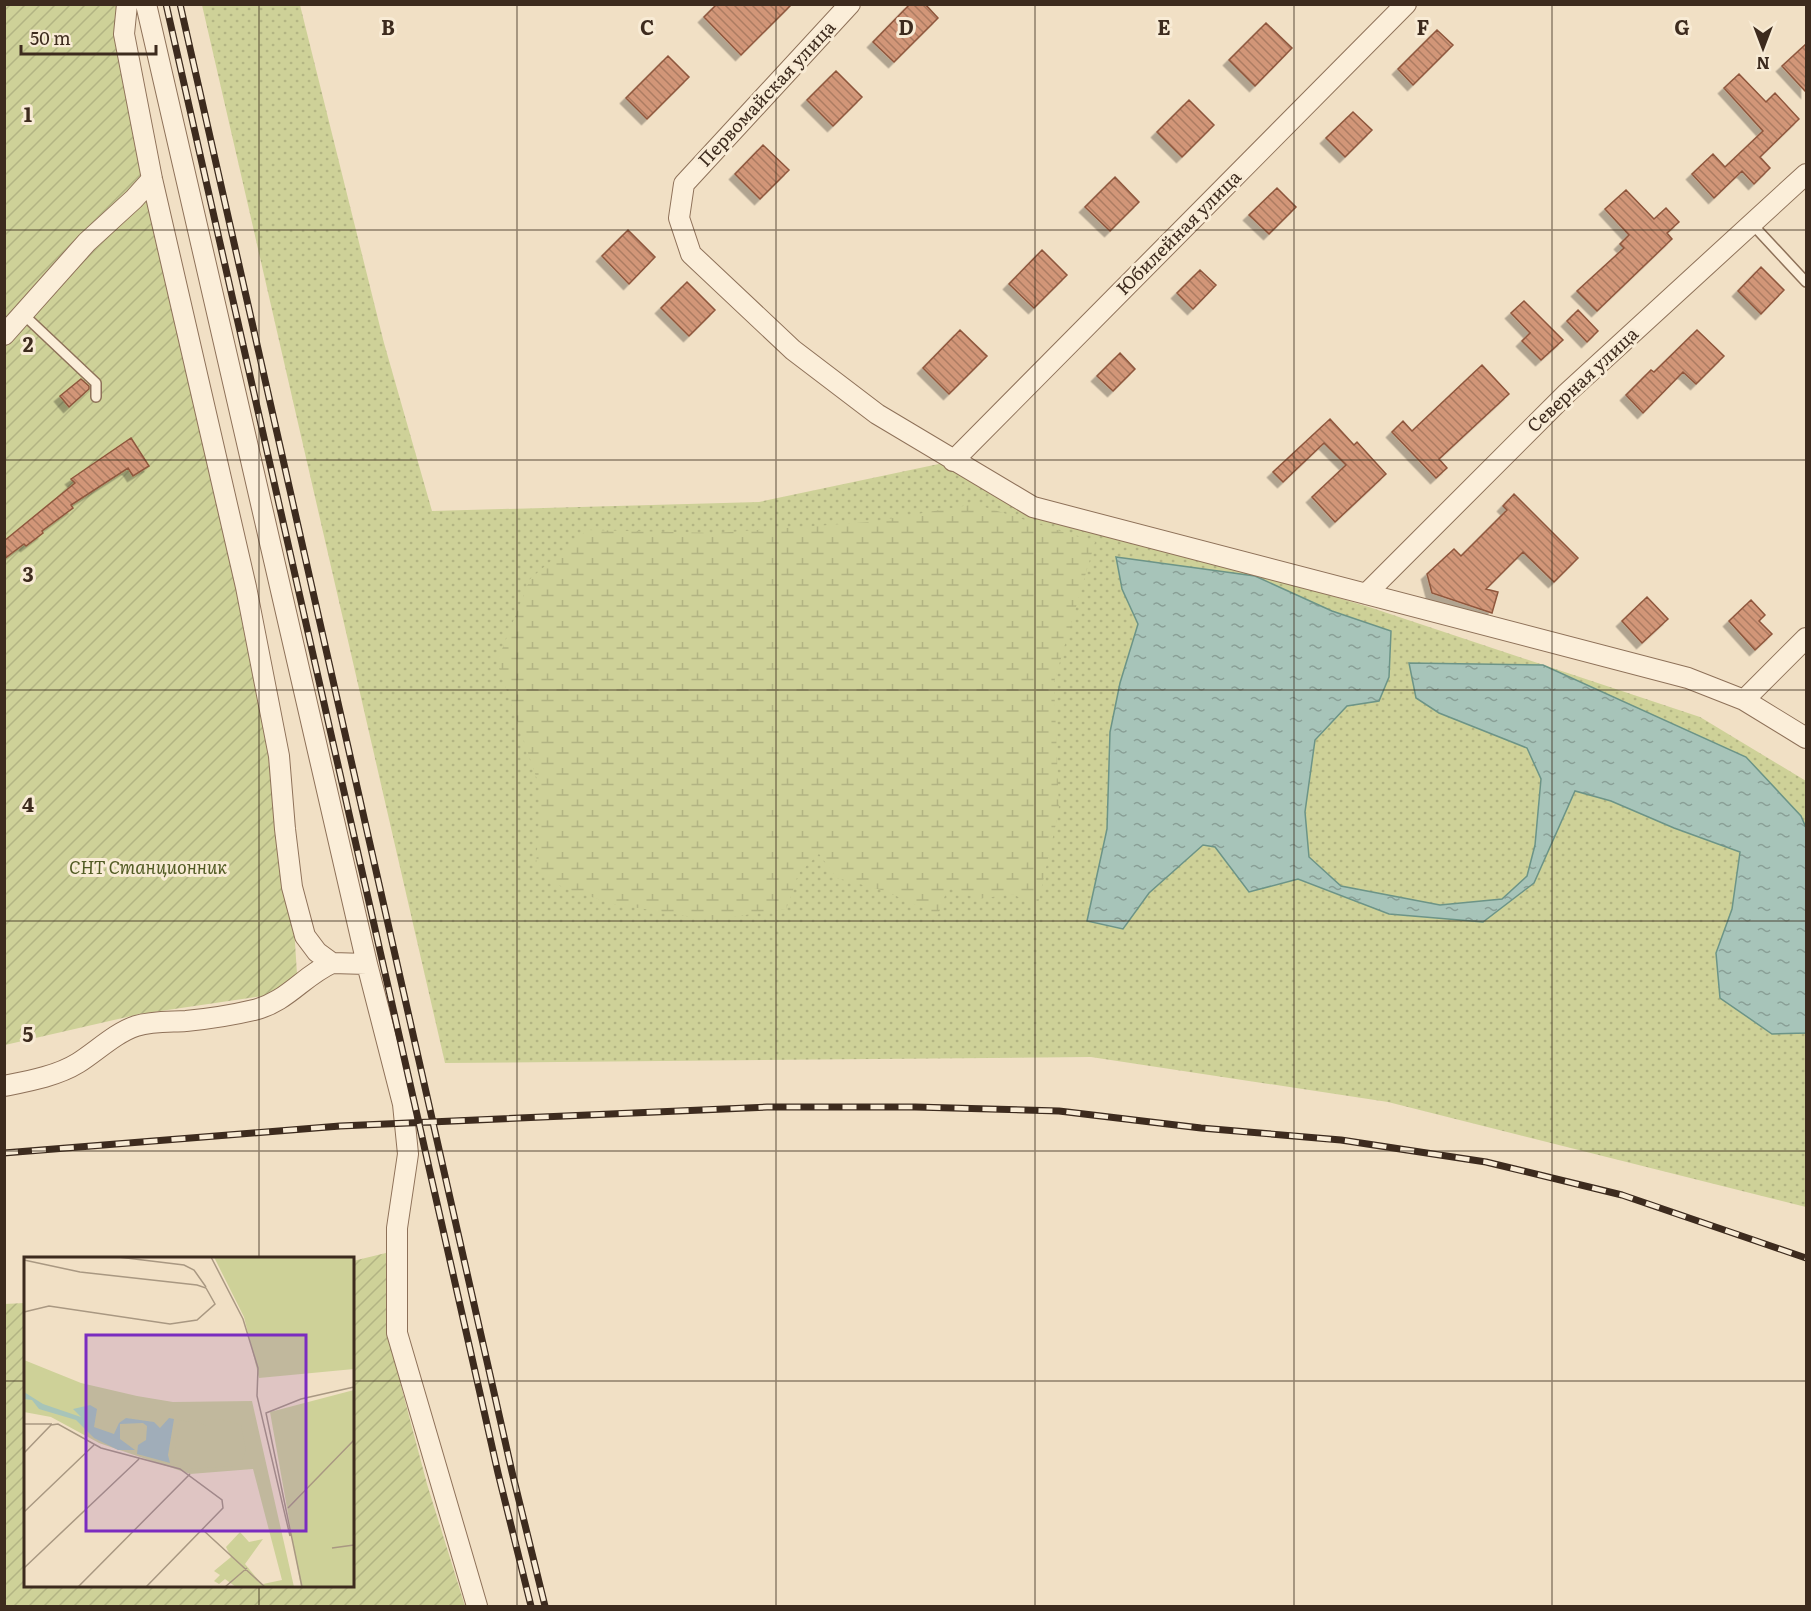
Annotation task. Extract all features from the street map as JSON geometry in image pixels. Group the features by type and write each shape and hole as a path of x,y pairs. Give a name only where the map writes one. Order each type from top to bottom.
{"street":[{"path":"127,4 124,34 152,179 246,587 279,756 292,887 304,936 316,952 332,963"},
{"path":"147,4 367,964 403,1104 408,1154 397,1228 397,1333 477,1606"},
{"name":"Юбилейная улица","path":"953,461 1406,4"},
{"name":"Первомайская улица","path":"849,5 684,184 679,218 691,254 793,350 877,414 953,461"},
{"name":"Северная улица","path":"1366,594 1567,393 1806,174"},
{"path":"4,335 87,242 134,199 152,179"},
{"path":"953,461 1033,507 1688,678 1744,700 1806,738"},
{"path":"1744,700 1806,638"},
{"path":"4,1086 38,1079 76,1064 119,1034 135,1026 188,1021 255,1009 281,1000 317,969 332,963 367,964"}],"lane":[{"path":"1753,225 1806,282"},
{"path":"24,315 96,383 96,397"}],"green space":[{"name":"СНТ Станционник","path":"4,5 132,5 128,33 284,770 297,974 276,994 140,1014 5,1045"},
{"path":"202,5 300,5 384,343 432,511 759,502 953,461 1033,507 1369,607 1700,717 1806,781 1806,1207 1388,1102 1091,1057 445,1063"},
{"path":"975,504 1095,542 1054,682 1059,810 1037,908 1013,894 978,899 948,887 938,915 885,891 837,878 819,854 800,872 786,909 711,920 614,904 563,888 536,866 541,791 497,662 530,579 587,530 715,533 870,522"},
{"path":"390,1252 386,1329 427,1484 465,1606 5,1606 4,1304 24,1303 24,1587 354,1587 354,1261"}],"water":[{"path":"1116,557 1255,576 1332,611 1391,631 1389,677 1379,701 1347,706 1315,740 1305,812 1309,857 1341,886 1440,905 1502,899 1527,876 1535,845 1541,779 1527,748 1439,713 1416,698 1409,663 1543,665 1746,757 1801,816 1806,828 1806,1033 1772,1034 1720,998 1716,953 1732,909 1740,852 1674,828 1611,801 1575,791 1534,883 1483,922 1389,914 1298,879 1249,892 1215,847 1203,845 1149,893 1123,929 1087,921 1107,829 1110,732 1120,683 1138,624 1122,589"}],"building":[{"path":"717,4 792,4 741,55 704,17"},
{"path":"910,4 925,4 938,18 894,62 873,42"},
{"path":"1266,23 1292,48 1255,86 1229,60"},
{"path":"1437,30 1453,45 1413,85 1398,69"},
{"path":"1806,44 1806,92 1782,66"},
{"path":"668,56 689,77 647,119 626,98"},
{"path":"836,71 862,97 833,126 807,100"},
{"path":"1739,74 1766,102 1775,93 1799,119 1760,157 1770,168 1754,184 1742,171 1714,198 1692,174 1713,154 1725,167 1763,131 1724,88"},
{"path":"1189,100 1214,125 1182,157 1157,132"},
{"path":"1353,112 1372,130 1345,157 1326,138"},
{"path":"763,145 789,170 760,199 735,174"},
{"path":"1115,177 1139,202 1110,231 1085,207"},
{"path":"1277,188 1296,207 1269,234 1249,215"},
{"path":"1626,190 1654,219 1666,208 1679,222 1667,233 1672,239 1597,311 1577,291 1624,248 1620,244 1629,235 1605,209"},
{"path":"628,230 655,257 629,284 602,256"},
{"path":"1042,250 1067,275 1034,308 1009,284"},
{"path":"1761,267 1784,290 1761,314 1738,291"},
{"path":"1200,270 1216,285 1193,309 1177,293"},
{"path":"687,282 715,310 689,336 661,308"},
{"path":"1524,301 1563,340 1541,360 1522,341 1530,333 1511,313"},
{"path":"1578,310 1598,331 1587,342 1567,321"},
{"path":"960,330 987,356 949,394 923,368"},
{"path":"1697,330 1724,356 1696,384 1683,372 1643,413 1626,395 1651,370 1654,372"},
{"path":"1120,353 1135,369 1113,391 1097,376"},
{"path":"1482,365 1509,394 1439,459 1447,468 1436,478 1392,432 1403,421 1412,431"},
{"path":"81,379 89,386 89,389 69,407 60,396"},
{"path":"1330,419 1354,445 1357,442 1386,474 1335,522 1312,497 1346,465 1324,443 1283,482 1273,472"},
{"path":"131,438 149,466 133,476 128,468 71,505 73,508 42,531 43,533 4,559 4,541 75,483 71,479"},
{"path":"1514,494 1578,558 1554,582 1523,552 1486,589 1498,592 1492,613 1432,593 1427,574 1454,549 1461,556 1507,510 1503,506"},
{"path":"1647,597 1668,619 1642,643 1622,621"},
{"path":"1751,600 1765,615 1759,621 1772,634 1755,650 1729,621"}],"railway":[{"path":"166,4 498,1473 531,1606"},
{"path":"180,4 512,1472 545,1606"},
{"path":"4,1153 340,1126 767,1107 915,1107 1059,1111 1201,1128 1341,1140 1486,1162 1622,1195 1806,1258"}]}
